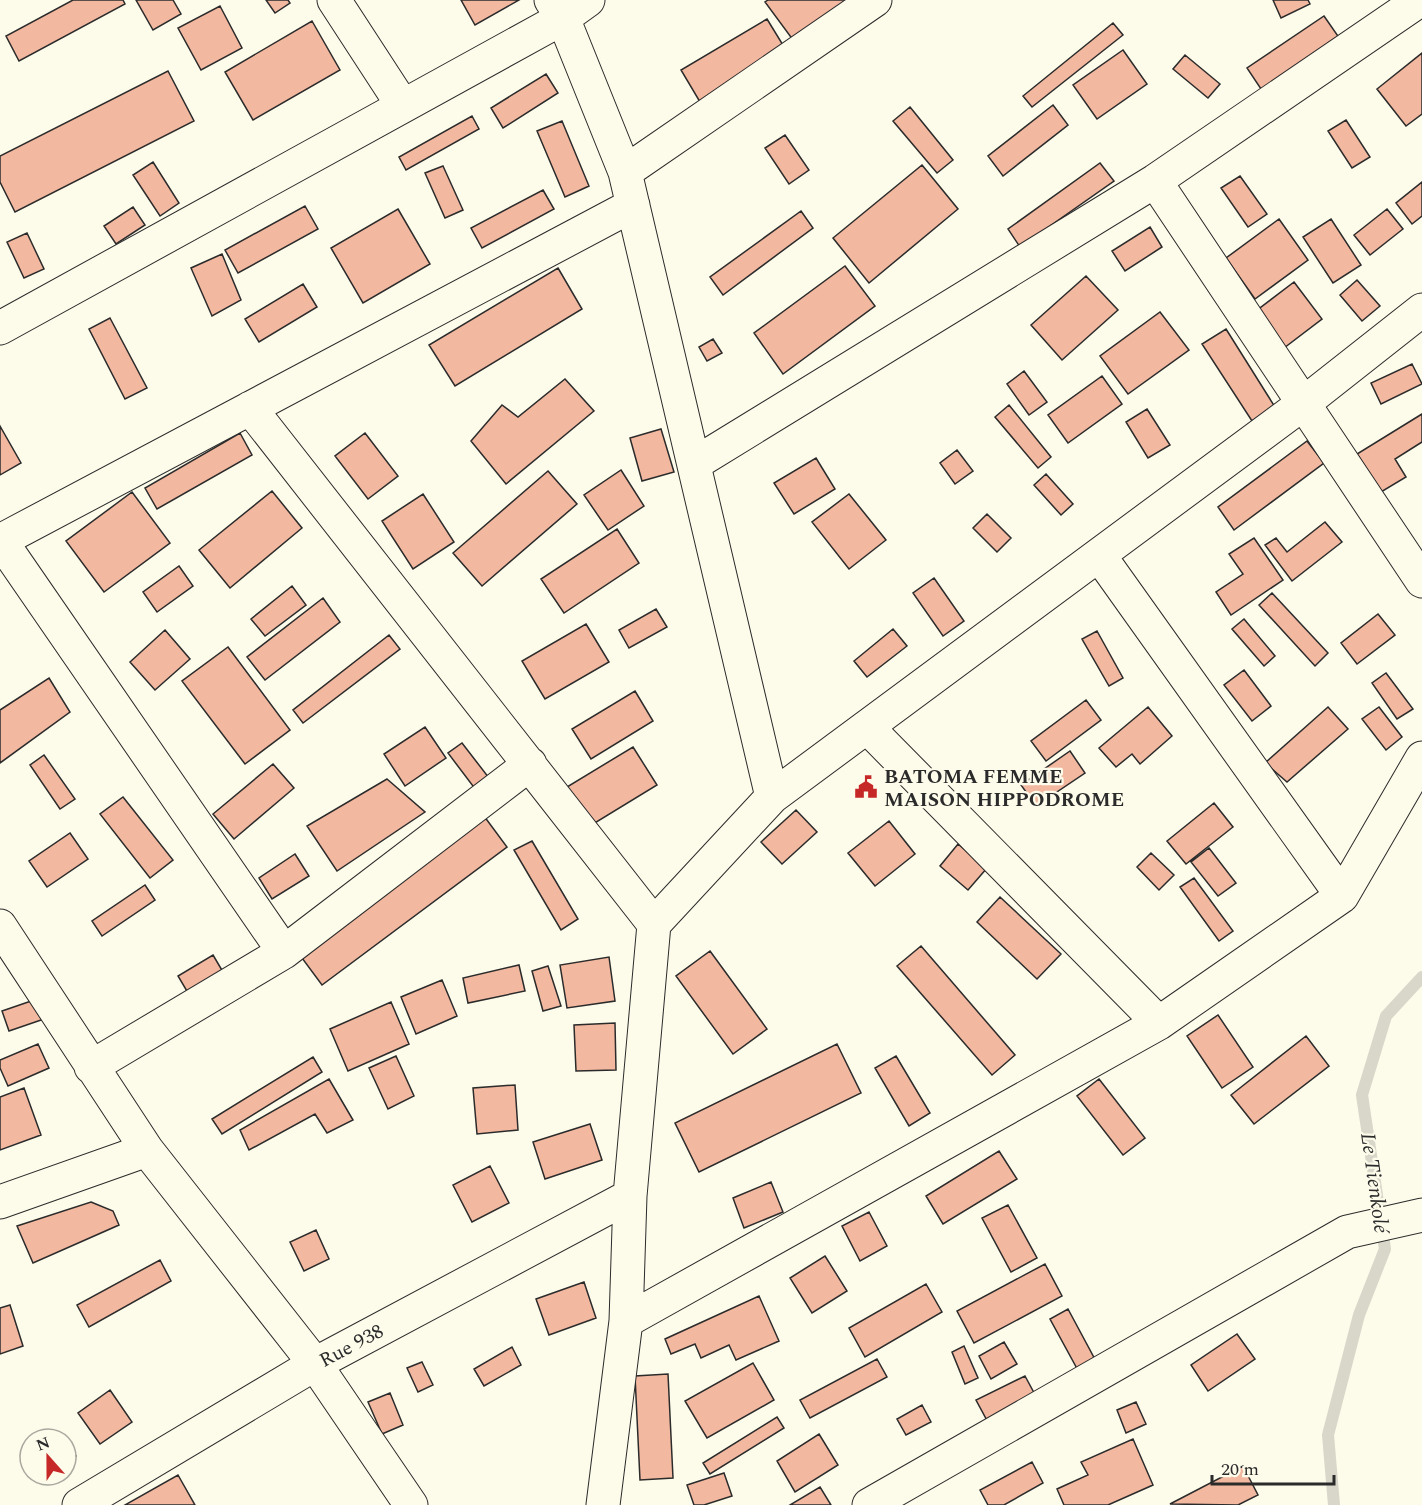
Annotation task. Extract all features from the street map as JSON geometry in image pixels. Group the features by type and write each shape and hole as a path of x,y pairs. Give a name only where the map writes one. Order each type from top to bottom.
{"street":[{"path":"334,0 403,106"},
{"path":"625,172 875,0"},
{"path":"694,464 1155,181 1420,0"},
{"path":"0,328 403,106 568,6 625,172 772,797"},
{"path":"1155,181 1422,581"},
{"path":"284,952 1,541 633,205"},
{"path":"603,1505 626,1321 630,1196 654,924 772,797 1304,403 1422,310"},
{"path":"250,408 654,924"},
{"path":"1099,555 1342,896"},
{"path":"868,728 1158,1023"},
{"path":"626,1321 1158,1023 1342,896 1422,758"},
{"path":"91,1067 284,952 530,764"},
{"path":"0,926 13,971 91,1067 147,1150 315,1364 411,1505"},
{"path":"0,1202 147,1150"},
{"name":"Rue 938","path":"79,1505 315,1364 630,1196"},
{"path":"869,1505 1347,1232 1422,1215"}],"building":[{"path":"73,0 123,0 125,4 19,61 6,36"},
{"path":"136,0 173,0 181,14 153,30"},
{"path":"266,0 288,0 290,3 275,13"},
{"path":"461,0 519,0 475,25"},
{"path":"768,0 855,0 796,44 765,2"},
{"path":"1273,0 1308,0 1310,4 1281,18"},
{"path":"220,6 242,48 201,70 178,28"},
{"path":"1324,16 1340,39 1263,92 1247,68"},
{"path":"767,19 786,50 700,102 681,70"},
{"path":"312,21 340,70 253,120 225,72"},
{"path":"1113,23 1123,35 1032,107 1023,96"},
{"path":"1123,50 1147,84 1097,119 1073,85"},
{"path":"1422,53 1422,114 1406,126 1377,89"},
{"path":"1185,55 1220,84 1208,98 1173,69"},
{"path":"168,71 194,121 15,212 0,182 0,156"},
{"path":"546,74 558,93 503,128 491,108"},
{"path":"1053,105 1068,125 1003,176 988,156"},
{"path":"910,107 953,160 937,173 893,121"},
{"path":"472,116 479,129 406,170 399,157"},
{"path":"1346,120 1370,157 1352,168 1328,131"},
{"path":"562,121 589,186 565,197 537,131"},
{"path":"785,135 809,170 789,184 765,148"},
{"path":"153,162 179,203 160,216 133,175"},
{"path":"1100,163 1114,181 1020,247 1008,229"},
{"path":"922,165 958,209 869,283 833,238"},
{"path":"443,166 463,210 445,218 425,173"},
{"path":"1240,176 1267,214 1248,227 1221,188"},
{"path":"1422,182 1422,216 1412,224 1396,203"},
{"path":"543,190 554,209 482,248 471,228"},
{"path":"305,206 318,229 238,273 225,250"},
{"path":"133,207 145,225 116,244 104,226"},
{"path":"398,209 430,264 363,303 331,248"},
{"path":"1387,209 1403,229 1370,255 1354,235"},
{"path":"801,211 813,228 723,295 710,277"},
{"path":"1279,219 1308,260 1255,299 1226,258"},
{"path":"1331,219 1361,265 1333,283 1303,237"},
{"path":"1150,227 1162,247 1125,271 1112,251"},
{"path":"27,233 44,269 24,278 7,242"},
{"path":"222,254 241,300 212,316 191,268"},
{"path":"845,266 875,306 783,374 754,333"},
{"path":"558,268 582,309 455,386 429,345"},
{"path":"1086,276 1118,310 1062,360 1031,325"},
{"path":"1357,280 1380,306 1362,321 1340,295"},
{"path":"1294,282 1322,319 1284,348 1256,311"},
{"path":"303,284 317,307 259,342 245,319"},
{"path":"1160,312 1189,350 1128,394 1100,356"},
{"path":"110,318 147,388 125,399 89,329"},
{"path":"1226,329 1275,407 1252,421 1202,344"},
{"path":"713,339 722,353 707,361 699,347"},
{"path":"1412,364 1422,384 1381,404 1371,383"},
{"path":"1024,371 1047,402 1029,415 1007,384"},
{"path":"1102,376 1122,404 1068,443 1048,415"},
{"path":"565,379 594,411 506,484 471,441 502,405 518,417"},
{"path":"1009,405 1051,457 1038,468 995,417"},
{"path":"1147,409 1170,445 1148,458 1126,422"},
{"path":"1422,414 1422,442 1395,459 1406,477 1381,492 1357,454"},
{"path":"0,426 21,463 0,475"},
{"path":"661,429 674,472 642,481 630,438"},
{"path":"240,433 252,455 157,509 145,488"},
{"path":"365,433 398,476 368,499 335,456"},
{"path":"1307,441 1324,463 1234,530 1218,507"},
{"path":"957,450 973,471 955,484 940,463"},
{"path":"816,458 835,489 794,514 774,483"},
{"path":"621,470 644,506 608,530 584,495"},
{"path":"548,471 577,504 482,586 453,553"},
{"path":"1046,474 1073,504 1061,515 1034,485"},
{"path":"272,491 302,528 230,588 199,550"},
{"path":"132,492 170,543 104,592 66,541"},
{"path":"423,494 454,542 413,569 382,521"},
{"path":"849,494 886,540 849,569 812,522"},
{"path":"987,514 1011,538 997,552 973,528"},
{"path":"1325,522 1342,542 1292,581 1265,545 1276,538 1287,552"},
{"path":"617,529 639,563 564,613 541,579"},
{"path":"1254,538 1283,580 1231,615 1216,592 1243,574 1229,554"},
{"path":"179,566 193,586 157,612 143,592"},
{"path":"934,578 964,621 943,636 913,593"},
{"path":"292,586 306,605 265,636 251,619"},
{"path":"1272,593 1328,653 1315,666 1259,605"},
{"path":"323,598 340,622 265,680 247,657"},
{"path":"656,609 667,627 629,648 619,630"},
{"path":"1378,614 1395,635 1357,664 1341,643"},
{"path":"1244,619 1275,656 1264,666 1232,629"},
{"path":"586,624 609,662 545,699 522,661"},
{"path":"893,629 907,646 867,677 854,661"},
{"path":"165,630 190,659 155,690 130,662"},
{"path":"1097,631 1123,678 1109,686 1082,639"},
{"path":"389,635 400,649 303,723 293,710"},
{"path":"228,647 290,730 245,764 182,681"},
{"path":"1244,670 1271,706 1252,721 1224,685"},
{"path":"1386,673 1413,709 1397,719 1372,683"},
{"path":"49,678 70,712 0,763 0,710"},
{"path":"635,691 653,721 591,759 572,729"},
{"path":"1086,700 1101,720 1046,761 1031,741"},
{"path":"1148,707 1172,736 1140,764 1132,754 1116,767 1099,748"},
{"path":"1328,707 1348,729 1287,782 1265,763"},
{"path":"1379,707 1402,737 1386,750 1362,719"},
{"path":"425,727 446,758 405,786 384,754"},
{"path":"462,743 496,787 482,798 448,753"},
{"path":"633,747 657,785 585,829 562,790"},
{"path":"1070,751 1085,773 1036,806 1021,785"},
{"path":"44,755 75,799 60,809 30,765"},
{"path":"273,764 294,788 234,839 213,814"},
{"path":"387,779 425,812 337,871 307,826"},
{"path":"123,797 173,860 150,878 100,814"},
{"path":"1214,803 1233,827 1186,864 1167,841"},
{"path":"796,810 817,832 782,864 761,842"},
{"path":"484,816 507,847 322,985 299,954"},
{"path":"889,821 915,854 875,886 848,853"},
{"path":"70,833 88,859 47,887 29,861"},
{"path":"532,841 578,919 561,930 514,850"},
{"path":"958,844 987,868 968,890 940,866"},
{"path":"1209,848 1236,883 1218,896 1191,862"},
{"path":"1151,853 1174,875 1159,890 1137,867"},
{"path":"295,854 309,876 272,899 259,878"},
{"path":"1194,878 1233,931 1219,941 1180,887"},
{"path":"145,885 155,900 102,936 92,921"},
{"path":"1000,897 1061,954 1037,979 977,922"},
{"path":"921,946 1015,1055 992,1075 897,966"},
{"path":"710,951 767,1029 733,1054 676,976"},
{"path":"213,955 226,977 191,998 178,976"},
{"path":"609,957 615,1001 567,1008 560,965"},
{"path":"519,965 525,991 468,1003 463,978"},
{"path":"548,966 561,1006 543,1011 532,971"},
{"path":"442,980 457,1016 416,1034 401,997"},
{"path":"37,999 44,1019 9,1031 2,1011"},
{"path":"391,1002 409,1044 348,1071 330,1029"},
{"path":"1218,1015 1253,1067 1222,1088 1187,1036"},
{"path":"615,1023 616,1070 576,1071 574,1025"},
{"path":"1306,1036 1329,1066 1254,1124 1231,1095"},
{"path":"38,1044 49,1068 8,1086 0,1068 0,1060"},
{"path":"837,1044 861,1093 699,1172 675,1123"},
{"path":"396,1056 414,1096 388,1109 369,1068"},
{"path":"896,1056 930,1113 909,1126 875,1068"},
{"path":"313,1057 322,1072 222,1134 212,1119"},
{"path":"329,1079 353,1120 327,1133 315,1114 249,1150 240,1130"},
{"path":"1099,1079 1145,1138 1123,1155 1077,1096"},
{"path":"515,1085 518,1130 477,1134 473,1088"},
{"path":"24,1088 41,1135 0,1150 0,1097"},
{"path":"590,1124 602,1160 545,1179 533,1142"},
{"path":"999,1151 1017,1179 943,1224 926,1196"},
{"path":"490,1166 509,1203 472,1222 453,1185"},
{"path":"771,1182 783,1212 744,1228 733,1198"},
{"path":"91,1202 113,1211 119,1225 33,1263 17,1226"},
{"path":"1008,1205 1037,1258 1011,1272 982,1218"},
{"path":"869,1212 887,1246 860,1261 842,1226"},
{"path":"316,1230 329,1259 304,1271 290,1242"},
{"path":"825,1256 847,1291 812,1313 790,1278"},
{"path":"160,1260 171,1281 89,1327 77,1305"},
{"path":"1045,1264 1062,1296 974,1343 957,1311"},
{"path":"584,1282 596,1318 549,1335 536,1299"},
{"path":"926,1284 942,1312 865,1357 849,1328"},
{"path":"759,1296 779,1341 736,1360 729,1345 701,1358 695,1344 671,1354 665,1339"},
{"path":"10,1305 23,1346 0,1354 0,1308"},
{"path":"1068,1309 1098,1365 1080,1374 1050,1319"},
{"path":"1237,1334 1255,1359 1208,1391 1191,1365"},
{"path":"1004,1342 1017,1364 991,1379 979,1356"},
{"path":"964,1346 978,1378 965,1384 952,1352"},
{"path":"512,1347 521,1365 484,1386 474,1369"},
{"path":"877,1359 887,1377 810,1418 800,1400"},
{"path":"422,1362 433,1385 418,1392 407,1368"},
{"path":"753,1363 774,1400 707,1438 685,1401"},
{"path":"668,1374 673,1478 640,1480 635,1376"},
{"path":"1025,1376 1039,1402 990,1426 976,1400"},
{"path":"110,1390 132,1422 100,1444 78,1413"},
{"path":"390,1393 403,1425 382,1434 368,1402"},
{"path":"1136,1402 1146,1424 1126,1433 1117,1410"},
{"path":"922,1405 931,1422 906,1435 897,1419"},
{"path":"777,1417 784,1428 710,1474 703,1463"},
{"path":"819,1434 838,1465 795,1492 777,1461"},
{"path":"1133,1439 1153,1485 1108,1505 1064,1505 1057,1489 1088,1475 1081,1462"},
{"path":"1032,1462 1043,1483 1004,1505 988,1505 980,1490"},
{"path":"1243,1466 1258,1495 1238,1505 1170,1504"},
{"path":"724,1473 732,1496 704,1505 694,1505 687,1485"},
{"path":"178,1475 195,1505 125,1505"},
{"path":"820,1487 831,1505 790,1505"}],"waterway":[{"name":"Le Tienkolé","path":"1334,1505 1328,1435 1359,1315 1385,1249 1362,1095 1386,1016 1422,977"}],"place":[{"name":"BATOMA FEMME MAISON HIPPODROME","path":"866,787"}]}
